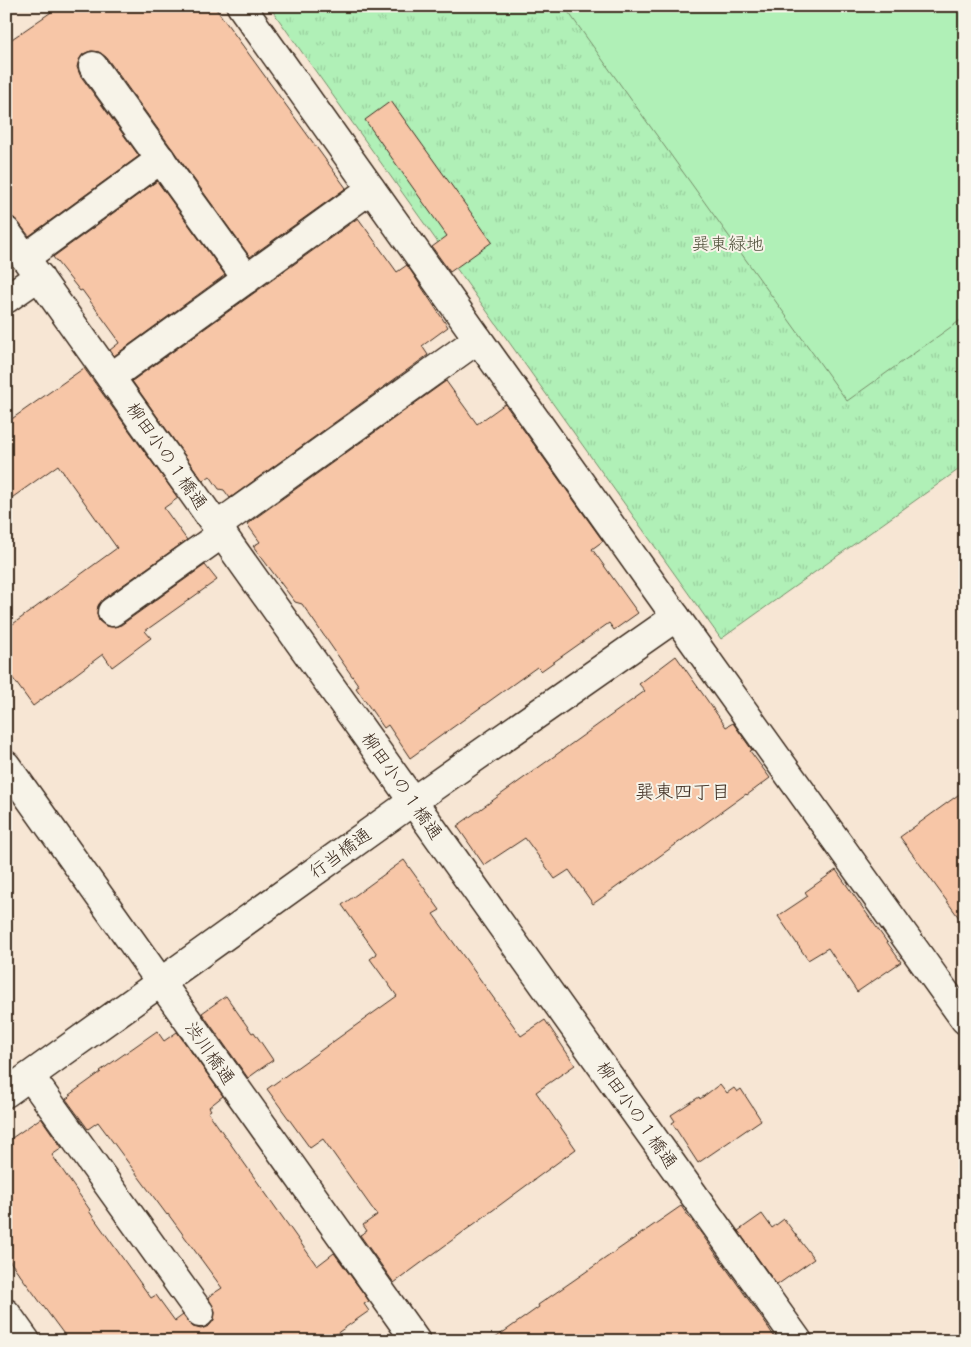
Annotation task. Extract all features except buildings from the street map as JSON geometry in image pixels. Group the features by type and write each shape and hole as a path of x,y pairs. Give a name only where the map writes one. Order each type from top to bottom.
{"street":[{"path":"242,6 965,1020"},
{"path":"93,66 247,278"},
{"path":"6,299 32,267 161,159"},
{"path":"111,377 372,189"},
{"name":"柳田小の１橋通","path":"6,231 798,1341"},
{"path":"112,612 478,339"},
{"name":"行当橋通","path":"6,1093 413,801 676,617"},
{"name":"渋川橋通","path":"6,764 416,1341"},
{"path":"30,1076 200,1313"},
{"path":"6,1313 26,1341"}],"green space":[{"name":"巽東緑地","path":"269,6 965,6 965,465 721,639"},
{"path":"564,6 965,6 965,317 847,401"}],"district":[{"name":"巽東四丁目","path":"683,791"}]}
